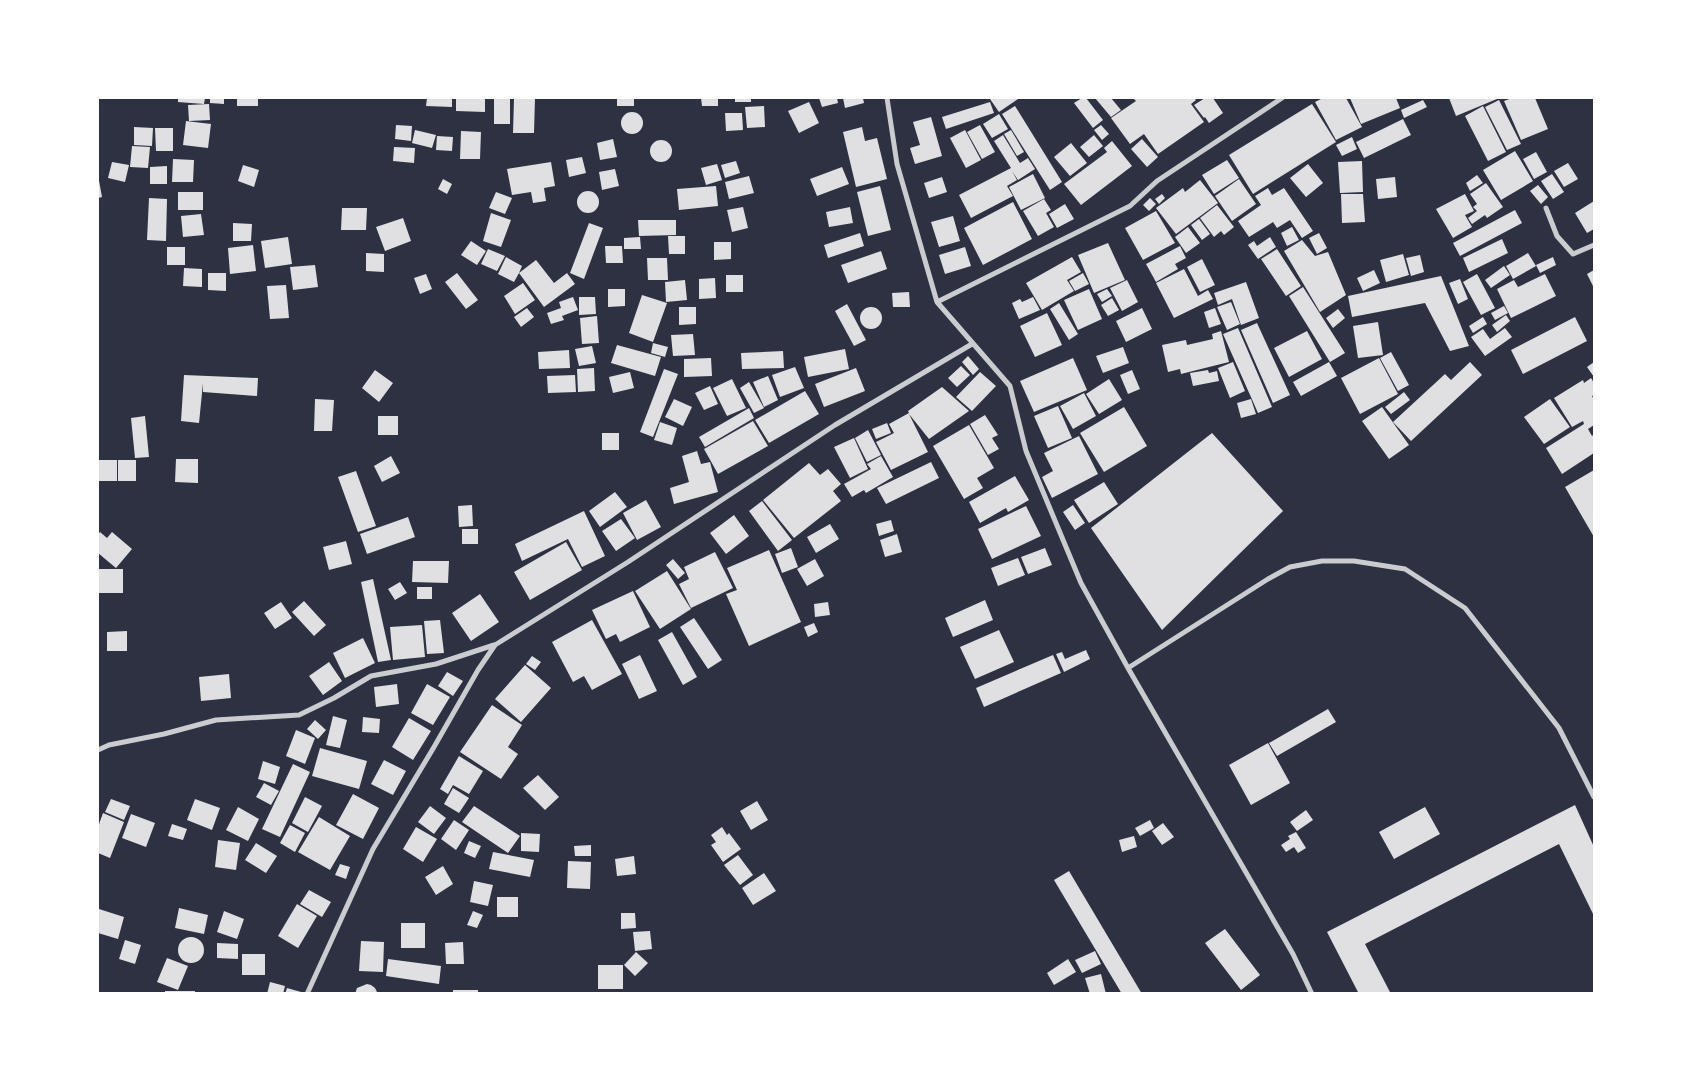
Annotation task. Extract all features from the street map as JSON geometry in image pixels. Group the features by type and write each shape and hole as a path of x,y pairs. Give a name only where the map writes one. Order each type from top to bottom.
{"street":[{"path":"886,98 897,164 937,302 1010,386 1030,460 1081,583 1293,954 1312,994"},
{"path":"937,302 1130,206 1157,181 1282,98"},
{"path":"1546,208 1557,236 1573,254 1594,245"},
{"path":"98,750 109,745 164,734 216,720 299,716 371,676 436,664 495,645 628,562 835,425 972,344"},
{"path":"1128,668 1290,567 1322,561 1354,562 1405,569 1465,608 1559,728 1594,797"},
{"path":"307,994 373,849 478,670 495,645"}],"building":[{"path":"178,98 205,98 204,104 178,102"},
{"path":"210,98 224,98 224,104 210,103"},
{"path":"237,98 258,98 258,106 237,106"},
{"path":"427,98 452,98 452,107 426,106"},
{"path":"456,98 485,98 485,112 456,111"},
{"path":"494,98 510,98 510,124 494,124"},
{"path":"514,98 535,98 534,133 513,133"},
{"path":"617,98 634,98 634,106 617,106"},
{"path":"701,98 718,98 718,106 702,106"},
{"path":"735,98 751,98 751,102 735,102"},
{"path":"819,98 837,98 838,103 822,107"},
{"path":"843,98 863,98 864,103 845,108"},
{"path":"1082,98 1086,98 1103,120 1093,128 1074,103"},
{"path":"1095,98 1111,98 1121,110 1111,117"},
{"path":"1133,98 1194,98 1196,100 1191,104 1204,122 1158,154 1144,134 1130,144 1111,118 1136,101"},
{"path":"1205,98 1213,98 1223,113 1209,123 1194,105"},
{"path":"1323,98 1346,98 1362,127 1336,140 1315,102"},
{"path":"1350,98 1396,98 1400,108 1361,124"},
{"path":"1449,98 1496,98 1497,99 1456,116"},
{"path":"1512,98 1535,98 1548,129 1521,140 1504,101"},
{"path":"990,99 1018,99 999,112"},
{"path":"1423,100 1427,107 1404,118 1401,110"},
{"path":"1499,100 1521,144 1507,150 1485,107"},
{"path":"809,102 819,123 799,133 788,111"},
{"path":"990,102 994,113 946,129 942,117"},
{"path":"209,104 210,120 189,121 188,105"},
{"path":"1312,104 1336,142 1253,194 1229,155"},
{"path":"764,106 765,127 747,128 745,107"},
{"path":"1015,106 1062,182 1050,190 1002,114"},
{"path":"1483,106 1506,152 1488,161 1465,116"},
{"path":"628,112 636,112 643,119 643,127 636,134 628,134 621,127 621,119"},
{"path":"725,113 742,113 743,130 726,131"},
{"path":"999,114 1008,129 992,138 983,124"},
{"path":"931,117 942,156 915,164 910,148 920,145 913,122"},
{"path":"1403,119 1411,135 1364,158 1356,142"},
{"path":"186,121 211,124 208,148 183,145"},
{"path":"396,125 412,126 411,141 395,139"},
{"path":"980,125 995,152 982,159 967,132"},
{"path":"1101,125 1109,134 1102,140 1094,130"},
{"path":"134,127 153,128 152,146 134,145"},
{"path":"862,127 865,141 877,138 887,179 856,187 843,132"},
{"path":"155,128 173,128 173,151 156,151"},
{"path":"415,130 436,135 432,148 412,143"},
{"path":"965,130 981,160 966,168 950,138"},
{"path":"1011,130 1024,152 1017,156 1004,134"},
{"path":"461,131 481,132 480,159 460,159"},
{"path":"1003,135 1020,163 1028,158 1035,169 1018,180 1012,171 1017,180 1007,186 1013,196 971,218 959,195 1011,168 994,141"},
{"path":"1094,135 1103,146 1089,157 1080,147"},
{"path":"437,136 453,137 452,151 436,150"},
{"path":"1352,137 1357,149 1342,156 1336,145"},
{"path":"613,139 617,157 600,160 597,143"},
{"path":"1142,139 1158,157 1147,167 1131,149"},
{"path":"657,140 665,140 672,147 672,155 665,162 657,162 650,155 650,147"},
{"path":"1112,141 1132,166 1081,205 1064,184 1107,152 1104,148"},
{"path":"1071,143 1087,163 1070,176 1054,157"},
{"path":"132,146 150,147 148,168 130,167"},
{"path":"394,147 415,148 414,163 393,161"},
{"path":"1515,151 1533,181 1501,200 1483,170"},
{"path":"1536,152 1547,172 1534,179 1523,159"},
{"path":"582,157 586,173 569,177 566,160"},
{"path":"173,159 194,160 193,182 172,182"},
{"path":"1227,160 1239,178 1214,194 1202,175"},
{"path":"736,161 740,173 725,178 721,165"},
{"path":"1362,161 1363,192 1340,193 1338,162"},
{"path":"112,162 129,165 125,182 108,178"},
{"path":"551,162 555,186 544,188 546,201 533,203 531,192 512,195 507,169"},
{"path":"1568,163 1578,179 1564,187 1554,171"},
{"path":"717,164 722,180 706,185 701,168"},
{"path":"1308,164 1323,183 1306,197 1290,178"},
{"path":"243,165 259,170 254,187 238,181"},
{"path":"167,166 167,184 150,184 150,167"},
{"path":"842,167 849,184 817,196 810,179"},
{"path":"615,169 619,186 602,190 599,172"},
{"path":"1033,174 1045,198 1021,210 1009,187"},
{"path":"1552,174 1564,192 1553,199 1541,181"},
{"path":"98,175 102,197 98,198"},
{"path":"1477,175 1483,183 1470,191 1466,183"},
{"path":"749,176 754,193 729,199 725,182"},
{"path":"942,177 947,192 929,198 924,183"},
{"path":"1395,177 1397,197 1378,199 1376,179"},
{"path":"443,179 452,184 447,194 438,189"},
{"path":"1239,179 1256,204 1232,221 1215,196"},
{"path":"1200,180 1218,203 1176,234 1156,208 1183,188 1185,192"},
{"path":"1486,183 1503,207 1487,218 1485,215 1472,224 1468,218 1477,211 1473,207 1477,204 1470,194"},
{"path":"1538,185 1548,197 1541,204 1530,191"},
{"path":"716,186 718,206 679,210 677,189"},
{"path":"880,186 891,230 868,236 857,192"},
{"path":"1268,188 1272,195 1284,188 1313,231 1302,238 1290,220 1277,228 1273,222 1249,237 1238,221 1261,205 1255,196"},
{"path":"584,191 592,191 599,198 599,206 592,213 584,213 577,206 577,198"},
{"path":"178,192 203,192 203,210 178,210"},
{"path":"496,192 512,198 505,214 489,208"},
{"path":"1162,194 1165,198 1159,204 1155,199"},
{"path":"1341,194 1363,194 1365,222 1342,223"},
{"path":"1465,194 1474,211 1465,215 1472,227 1453,238 1436,209"},
{"path":"149,198 167,199 166,241 147,240"},
{"path":"1150,198 1156,204 1149,211 1143,205"},
{"path":"1044,199 1051,210 1046,213 1054,227 1038,236 1023,211"},
{"path":"1594,201 1594,229 1587,233 1575,213"},
{"path":"1013,202 1032,239 983,265 964,228"},
{"path":"1065,204 1074,219 1057,228 1049,214"},
{"path":"1217,205 1234,227 1224,235 1221,231 1214,237 1200,218"},
{"path":"743,207 748,228 732,232 727,210"},
{"path":"850,207 853,223 829,227 826,212"},
{"path":"342,208 367,208 366,230 341,230"},
{"path":"1515,210 1522,223 1460,256 1453,243"},
{"path":"1156,211 1175,243 1143,260 1125,228"},
{"path":"491,213 511,220 501,247 483,241"},
{"path":"201,214 204,235 183,237 181,216"},
{"path":"953,216 960,241 939,247 931,222"},
{"path":"403,218 411,241 385,251 376,227"},
{"path":"1199,219 1210,234 1202,240 1191,225"},
{"path":"638,220 676,220 676,235 639,236"},
{"path":"233,223 252,224 251,241 233,241"},
{"path":"589,223 603,228 584,279 570,273"},
{"path":"1188,227 1200,243 1186,253 1175,237"},
{"path":"1292,227 1299,240 1287,246 1281,233"},
{"path":"860,233 864,246 828,258 824,245"},
{"path":"1319,233 1327,248 1317,254 1309,238"},
{"path":"668,236 685,236 685,254 669,254"},
{"path":"288,237 292,264 265,268 261,241"},
{"path":"640,237 641,249 624,249 624,238"},
{"path":"1270,237 1276,247 1258,259 1248,245 1254,241 1257,246"},
{"path":"1502,239 1508,253 1469,272 1463,258"},
{"path":"1302,240 1315,256 1328,252 1346,295 1320,312 1284,251"},
{"path":"471,241 486,251 477,265 461,255"},
{"path":"714,242 731,242 731,259 714,260"},
{"path":"1108,243 1125,280 1094,293 1078,255"},
{"path":"253,245 256,271 230,274 228,248"},
{"path":"605,246 622,246 623,263 606,263"},
{"path":"1180,246 1186,258 1175,264 1178,269 1156,282 1146,264"},
{"path":"167,247 185,247 185,265 167,265"},
{"path":"965,247 971,266 945,274 939,255"},
{"path":"488,249 505,256 497,271 481,264"},
{"path":"1277,249 1301,286 1286,296 1261,259"},
{"path":"881,251 887,269 848,283 841,265"},
{"path":"366,253 384,254 384,272 366,271"},
{"path":"1528,253 1536,266 1513,279 1506,266"},
{"path":"1403,254 1409,275 1386,282 1380,260"},
{"path":"1420,255 1424,272 1411,276 1406,258"},
{"path":"506,257 522,266 514,282 498,274"},
{"path":"1072,257 1081,272 1067,280 1074,291 1042,310 1026,283"},
{"path":"1553,257 1556,265 1540,273 1536,265"},
{"path":"647,258 667,258 668,280 648,280"},
{"path":"1202,259 1215,285 1200,292 1187,267"},
{"path":"536,260 554,283 567,273 575,284 544,307 519,273"},
{"path":"315,265 318,287 293,290 290,267"},
{"path":"1504,266 1510,275 1491,288 1485,280"},
{"path":"184,268 202,269 202,287 183,286"},
{"path":"1184,269 1198,296 1208,290 1213,299 1174,318 1156,283"},
{"path":"1374,270 1380,283 1363,291 1357,278"},
{"path":"1594,270 1594,288 1587,274"},
{"path":"208,273 226,273 226,291 208,290"},
{"path":"457,273 478,300 466,309 445,282"},
{"path":"1083,273 1089,284 1075,291 1069,281"},
{"path":"426,274 432,289 420,294 414,278"},
{"path":"1477,274 1495,308 1481,315 1463,282"},
{"path":"1545,274 1556,296 1511,318 1497,289 1514,280 1518,287"},
{"path":"726,275 743,275 743,292 726,292"},
{"path":"1441,276 1469,346 1450,351 1425,303 1352,317 1348,296"},
{"path":"715,278 716,298 699,299 699,279"},
{"path":"1460,279 1468,299 1458,304 1449,283"},
{"path":"685,280 687,300 666,302 665,282"},
{"path":"1127,280 1138,302 1122,311 1110,288"},
{"path":"1246,282 1259,318 1241,325 1232,299 1218,305 1214,293"},
{"path":"523,283 535,300 515,314 504,296"},
{"path":"286,285 289,318 270,319 267,286"},
{"path":"1303,287 1345,353 1330,362 1289,296"},
{"path":"608,289 625,289 625,306 608,307"},
{"path":"1089,289 1102,319 1078,330 1064,300"},
{"path":"1107,289 1112,296 1102,302 1097,294"},
{"path":"909,292 910,307 893,307 892,293"},
{"path":"642,295 667,303 653,342 629,333"},
{"path":"573,297 578,310 562,316 564,320 551,324 547,313 561,308 559,302"},
{"path":"579,297 595,297 596,314 579,315"},
{"path":"1033,297 1040,310 1019,319 1012,303 1020,299 1022,302"},
{"path":"1112,298 1119,310 1108,316 1101,305"},
{"path":"1231,302 1240,324 1227,330 1217,307"},
{"path":"1059,303 1078,334 1069,340 1050,309"},
{"path":"847,304 866,340 854,346 835,311"},
{"path":"1504,306 1508,313 1495,320 1491,313"},
{"path":"679,307 696,307 696,324 679,325"},
{"path":"867,307 875,307 882,314 882,322 875,329 867,329 860,322 860,314"},
{"path":"527,308 534,317 521,327 514,317"},
{"path":"1142,308 1152,329 1126,342 1116,321"},
{"path":"1215,308 1221,324 1209,328 1204,312"},
{"path":"1338,309 1345,318 1333,328 1326,318"},
{"path":"1047,313 1062,345 1035,357 1020,326"},
{"path":"1506,315 1510,321 1497,332 1492,325"},
{"path":"597,316 599,343 582,344 580,318"},
{"path":"1483,317 1487,324 1473,333 1469,326"},
{"path":"1575,317 1587,341 1523,374 1511,350"},
{"path":"1378,322 1383,355 1358,358 1353,326"},
{"path":"1257,323 1290,395 1273,403 1241,330"},
{"path":"1238,328 1272,407 1258,413 1223,334"},
{"path":"1505,328 1512,337 1485,356 1471,337 1483,329 1490,339"},
{"path":"1221,331 1229,362 1181,374 1180,369 1168,372 1162,345 1186,340 1187,345 1213,339 1212,334"},
{"path":"1307,331 1322,359 1289,377 1274,348"},
{"path":"693,334 695,355 673,356 671,335"},
{"path":"653,343 668,347 665,357 651,353"},
{"path":"617,345 661,357 655,376 611,363"},
{"path":"592,346 596,363 579,366 575,349"},
{"path":"1123,347 1129,363 1103,373 1096,356"},
{"path":"845,349 849,369 808,377 804,357"},
{"path":"569,350 570,368 539,369 538,352"},
{"path":"783,351 784,368 742,369 741,353"},
{"path":"1391,352 1409,385 1398,391 1380,358"},
{"path":"968,356 979,369 973,375 962,362"},
{"path":"711,358 712,376 684,377 684,359"},
{"path":"1073,358 1087,390 1034,412 1020,381"},
{"path":"1379,358 1398,394 1360,414 1341,378"},
{"path":"1233,362 1245,391 1230,398 1218,368"},
{"path":"1329,362 1337,376 1301,396 1293,382"},
{"path":"1470,362 1482,375 1411,441 1393,422 1445,374 1451,380"},
{"path":"1594,362 1594,377 1587,367"},
{"path":"961,366 970,375 957,387 948,378"},
{"path":"795,367 804,388 780,397 772,375"},
{"path":"594,368 595,391 578,392 577,369"},
{"path":"856,368 865,391 824,407 815,384"},
{"path":"664,369 678,374 653,437 640,432"},
{"path":"375,370 393,383 379,402 362,388"},
{"path":"1132,370 1140,389 1128,394 1120,375"},
{"path":"1208,370 1209,373 1217,371 1219,381 1193,386 1190,373"},
{"path":"630,372 634,388 613,393 609,377"},
{"path":"980,372 996,386 972,411 956,397"},
{"path":"184,375 258,378 257,396 203,392 203,383 199,423 181,421"},
{"path":"575,375 576,392 548,393 547,376"},
{"path":"768,376 778,400 764,407 753,382"},
{"path":"1591,378 1594,383 1594,395 1592,396 1594,400 1594,425 1588,429 1592,436 1594,434 1594,453 1562,474 1546,448 1584,424 1583,421 1572,427 1554,398 1583,380 1584,383"},
{"path":"732,379 746,408 727,416 713,388"},
{"path":"1109,379 1122,400 1099,414 1086,394"},
{"path":"749,382 764,408 754,413 740,388"},
{"path":"710,386 718,404 704,410 695,393"},
{"path":"942,387 969,411 929,439 909,414 928,452 891,470 876,442 894,433 889,424 909,413 908,411"},
{"path":"805,391 819,414 769,443 755,420"},
{"path":"1404,392 1410,400 1391,414 1385,407"},
{"path":"1084,393 1096,416 1073,429 1060,406"},
{"path":"315,399 334,400 332,431 314,431"},
{"path":"674,399 692,407 683,426 665,417"},
{"path":"1251,399 1256,414 1241,418 1237,403"},
{"path":"1550,399 1570,427 1544,444 1524,417"},
{"path":"1058,406 1072,438 1048,448 1034,416"},
{"path":"1124,407 1147,446 1104,472 1080,433"},
{"path":"1382,407 1409,445 1389,459 1362,421"},
{"path":"749,408 754,418 705,447 699,437"},
{"path":"985,415 998,435 992,438 999,449 988,455 970,424"},
{"path":"145,416 149,457 135,458 131,418"},
{"path":"378,416 398,416 398,435 378,435"},
{"path":"753,421 768,446 718,474 704,449"},
{"path":"660,422 677,428 672,445 654,440"},
{"path":"887,423 891,433 876,439 872,429"},
{"path":"969,425 994,468 977,478 983,488 964,499 933,446"},
{"path":"868,430 881,455 867,462 855,438"},
{"path":"602,433 619,433 619,450 602,450"},
{"path":"1212,433 1283,511 1162,630 1091,528"},
{"path":"1079,436 1098,474 1052,498 1042,477 1053,471 1044,453"},
{"path":"854,438 868,469 850,478 834,447"},
{"path":"697,451 701,464 710,462 718,492 674,504 670,488 689,482 682,456"},
{"path":"391,456 400,473 382,482 374,466"},
{"path":"881,456 893,477 866,493 864,490 852,497 844,484 871,469 867,464"},
{"path":"176,459 198,459 198,483 175,482"},
{"path":"98,460 117,460 117,481 98,481"},
{"path":"118,460 136,460 136,481 118,481"},
{"path":"931,462 939,478 886,504 877,488"},
{"path":"809,463 820,475 828,469 841,484 833,491 841,501 794,538 763,500"},
{"path":"1594,470 1594,537 1565,487"},
{"path":"356,471 376,526 358,532 338,477"},
{"path":"1015,476 1029,500 1008,512 1006,508 980,523 969,502"},
{"path":"1104,482 1118,504 1089,523 1074,500"},
{"path":"615,492 627,507 600,527 589,511"},
{"path":"646,500 661,527 637,540 623,513"},
{"path":"762,501 792,540 778,551 749,511"},
{"path":"472,505 473,526 459,527 458,506"},
{"path":"1073,505 1085,523 1075,530 1063,512"},
{"path":"1026,506 1041,536 992,559 978,529"},
{"path":"584,511 605,556 582,567 568,539 522,561 515,544"},
{"path":"734,515 749,536 726,554 710,533"},
{"path":"408,517 415,537 367,554 360,534"},
{"path":"621,519 635,538 616,551 602,531"},
{"path":"891,520 894,531 879,536 876,524"},
{"path":"830,524 839,539 816,553 807,537"},
{"path":"462,529 478,529 478,544 462,544"},
{"path":"100,532 107,538 112,532 132,549 116,568 98,553 98,535"},
{"path":"897,534 902,552 885,557 880,540"},
{"path":"346,541 352,564 329,570 323,547"},
{"path":"566,542 582,570 530,600 514,572"},
{"path":"791,548 798,567 782,573 775,554"},
{"path":"1045,548 1052,565 1028,574 1021,557"},
{"path":"769,550 801,622 749,646 726,594 737,590 727,568"},
{"path":"715,552 733,588 691,608 679,584 689,579 684,567"},
{"path":"1018,558 1025,575 998,586 991,568"},
{"path":"673,559 685,573 678,579 666,565"},
{"path":"815,559 824,576 807,586 797,569"},
{"path":"413,561 449,561 448,583 412,582"},
{"path":"98,569 123,569 123,593 98,593"},
{"path":"667,571 691,609 660,629 635,591"},
{"path":"373,579 391,660 378,662 361,582"},
{"path":"400,582 407,593 395,600 388,589"},
{"path":"417,587 432,587 432,599 417,599"},
{"path":"633,591 650,627 620,642 616,634 606,639 592,610"},
{"path":"480,594 499,622 471,641 452,613"},
{"path":"985,600 993,620 953,637 945,618"},
{"path":"304,601 326,625 314,636 292,612"},
{"path":"281,602 292,618 275,629 264,613"},
{"path":"828,602 830,615 815,617 814,604"},
{"path":"694,618 722,660 708,669 680,627"},
{"path":"440,620 444,653 427,654 424,621"},
{"path":"592,620 622,674 592,690 584,676 573,682 552,642"},
{"path":"814,623 818,632 808,637 804,627"},
{"path":"422,625 425,657 393,660 390,627"},
{"path":"999,630 1014,662 975,679 960,647"},
{"path":"127,631 127,651 107,651 107,632"},
{"path":"672,632 697,677 683,685 658,640"},
{"path":"363,638 375,663 345,678 333,653"},
{"path":"1086,650 1090,659 1064,672 1056,654 1062,652 1065,659"},
{"path":"640,655 657,691 639,699 622,664"},
{"path":"1053,655 1061,673 984,707 976,688"},
{"path":"532,656 541,662 535,670 526,664"},
{"path":"329,662 342,681 323,695 309,676"},
{"path":"525,665 551,688 521,722 495,699"},
{"path":"447,672 463,681 453,696 438,686"},
{"path":"229,674 231,698 201,701 199,677"},
{"path":"397,684 399,704 376,707 374,687"},
{"path":"427,684 450,697 433,725 411,713"},
{"path":"492,705 522,725 508,747 518,754 501,779 460,752"},
{"path":"1328,709 1336,722 1277,756 1269,743"},
{"path":"333,716 347,720 340,748 326,745"},
{"path":"363,717 380,719 379,733 362,732"},
{"path":"409,718 431,731 413,760 392,747"},
{"path":"315,720 326,730 318,739 307,729"},
{"path":"296,730 315,738 305,764 286,756"},
{"path":"1268,743 1290,783 1251,805 1229,765"},
{"path":"320,748 367,761 359,789 312,776"},
{"path":"459,756 483,771 469,794 453,785 448,794 440,789"},
{"path":"384,760 406,771 393,795 371,784"},
{"path":"263,761 280,767 275,784 258,779"},
{"path":"293,764 310,772 280,837 262,829"},
{"path":"538,775 559,797 545,810 523,788"},
{"path":"264,783 279,791 271,805 256,797"},
{"path":"453,788 469,798 459,813 444,804"},
{"path":"353,794 379,808 363,839 336,825"},
{"path":"305,797 322,806 308,832 292,823"},
{"path":"111,799 130,806 124,820 105,812"},
{"path":"195,799 220,808 212,830 187,820"},
{"path":"757,801 768,820 751,830 740,811"},
{"path":"1575,805 1594,847 1594,916 1559,844 1365,944 1391,994 1359,994 1327,932"},
{"path":"430,806 446,818 434,834 418,822"},
{"path":"474,806 520,836 508,853 462,822"},
{"path":"238,807 259,819 248,841 226,830"},
{"path":"1425,807 1440,834 1394,859 1379,832"},
{"path":"1306,810 1313,820 1297,831 1290,822"},
{"path":"103,813 124,822 110,858 98,853 98,827"},
{"path":"131,814 155,823 146,847 122,838"},
{"path":"319,817 350,836 330,870 298,852"},
{"path":"454,820 469,830 456,850 441,839"},
{"path":"1150,820 1154,828 1140,836 1135,828"},
{"path":"1163,823 1174,837 1162,845 1152,831"},
{"path":"172,824 187,829 183,840 168,836"},
{"path":"290,825 305,833 295,852 280,843"},
{"path":"416,827 437,839 423,862 403,849"},
{"path":"722,827 741,849 723,862 711,845 716,842 711,835"},
{"path":"1296,832 1306,848 1298,853 1294,847 1286,852 1281,845 1290,839 1288,836"},
{"path":"521,833 540,834 539,852 521,851"},
{"path":"1134,836 1137,847 1122,852 1119,840"},
{"path":"218,840 240,843 236,870 215,867"},
{"path":"469,841 481,846 475,858 464,853"},
{"path":"256,843 277,856 266,873 245,860"},
{"path":"591,845 591,856 575,856 574,846"},
{"path":"493,852 534,860 530,877 489,869"},
{"path":"738,855 753,875 740,885 724,865"},
{"path":"634,856 636,874 617,876 615,859"},
{"path":"568,861 591,862 590,889 567,888"},
{"path":"340,864 350,867 346,879 335,875"},
{"path":"443,866 453,884 436,895 425,877"},
{"path":"1069,871 1142,994 1122,994 1054,880"},
{"path":"764,873 776,891 753,905 742,888"},
{"path":"474,881 493,885 488,906 470,902"},
{"path":"309,890 331,902 322,917 300,904"},
{"path":"497,897 518,897 518,917 497,917"},
{"path":"297,904 317,916 298,948 278,936"},
{"path":"179,908 208,915 204,934 175,928"},
{"path":"99,909 124,917 118,939 98,933"},
{"path":"224,911 244,919 237,939 217,932"},
{"path":"473,911 483,915 477,928 467,925"},
{"path":"621,913 635,913 636,928 621,929"},
{"path":"401,923 425,923 425,948 401,948"},
{"path":"1225,929 1260,975 1241,990 1205,943"},
{"path":"650,931 652,949 635,951 633,932"},
{"path":"191,937 200,941 204,950 200,959 191,963 182,959 178,950 182,941"},
{"path":"125,940 141,945 135,964 119,959"},
{"path":"361,941 384,942 383,972 359,971"},
{"path":"463,942 464,964 446,964 445,943"},
{"path":"217,943 238,944 238,959 217,958"},
{"path":"1095,951 1101,964 1082,973 1075,960"},
{"path":"636,952 648,963 635,976 624,965"},
{"path":"242,954 265,954 265,975 242,975"},
{"path":"167,958 188,966 178,990 157,982"},
{"path":"388,959 441,966 439,984 386,976"},
{"path":"1068,959 1076,972 1054,985 1047,973"},
{"path":"598,965 623,965 623,989 598,989"},
{"path":"1101,974 1106,994 1090,994 1085,978"},
{"path":"270,982 285,986 283,994 267,994"},
{"path":"367,984 375,988 378,994 355,994 357,988"},
{"path":"287,988 301,992 300,994 285,994"},
{"path":"453,990 478,990 478,994 453,994"},
{"path":"165,991 195,991 195,994 165,994"}]}
